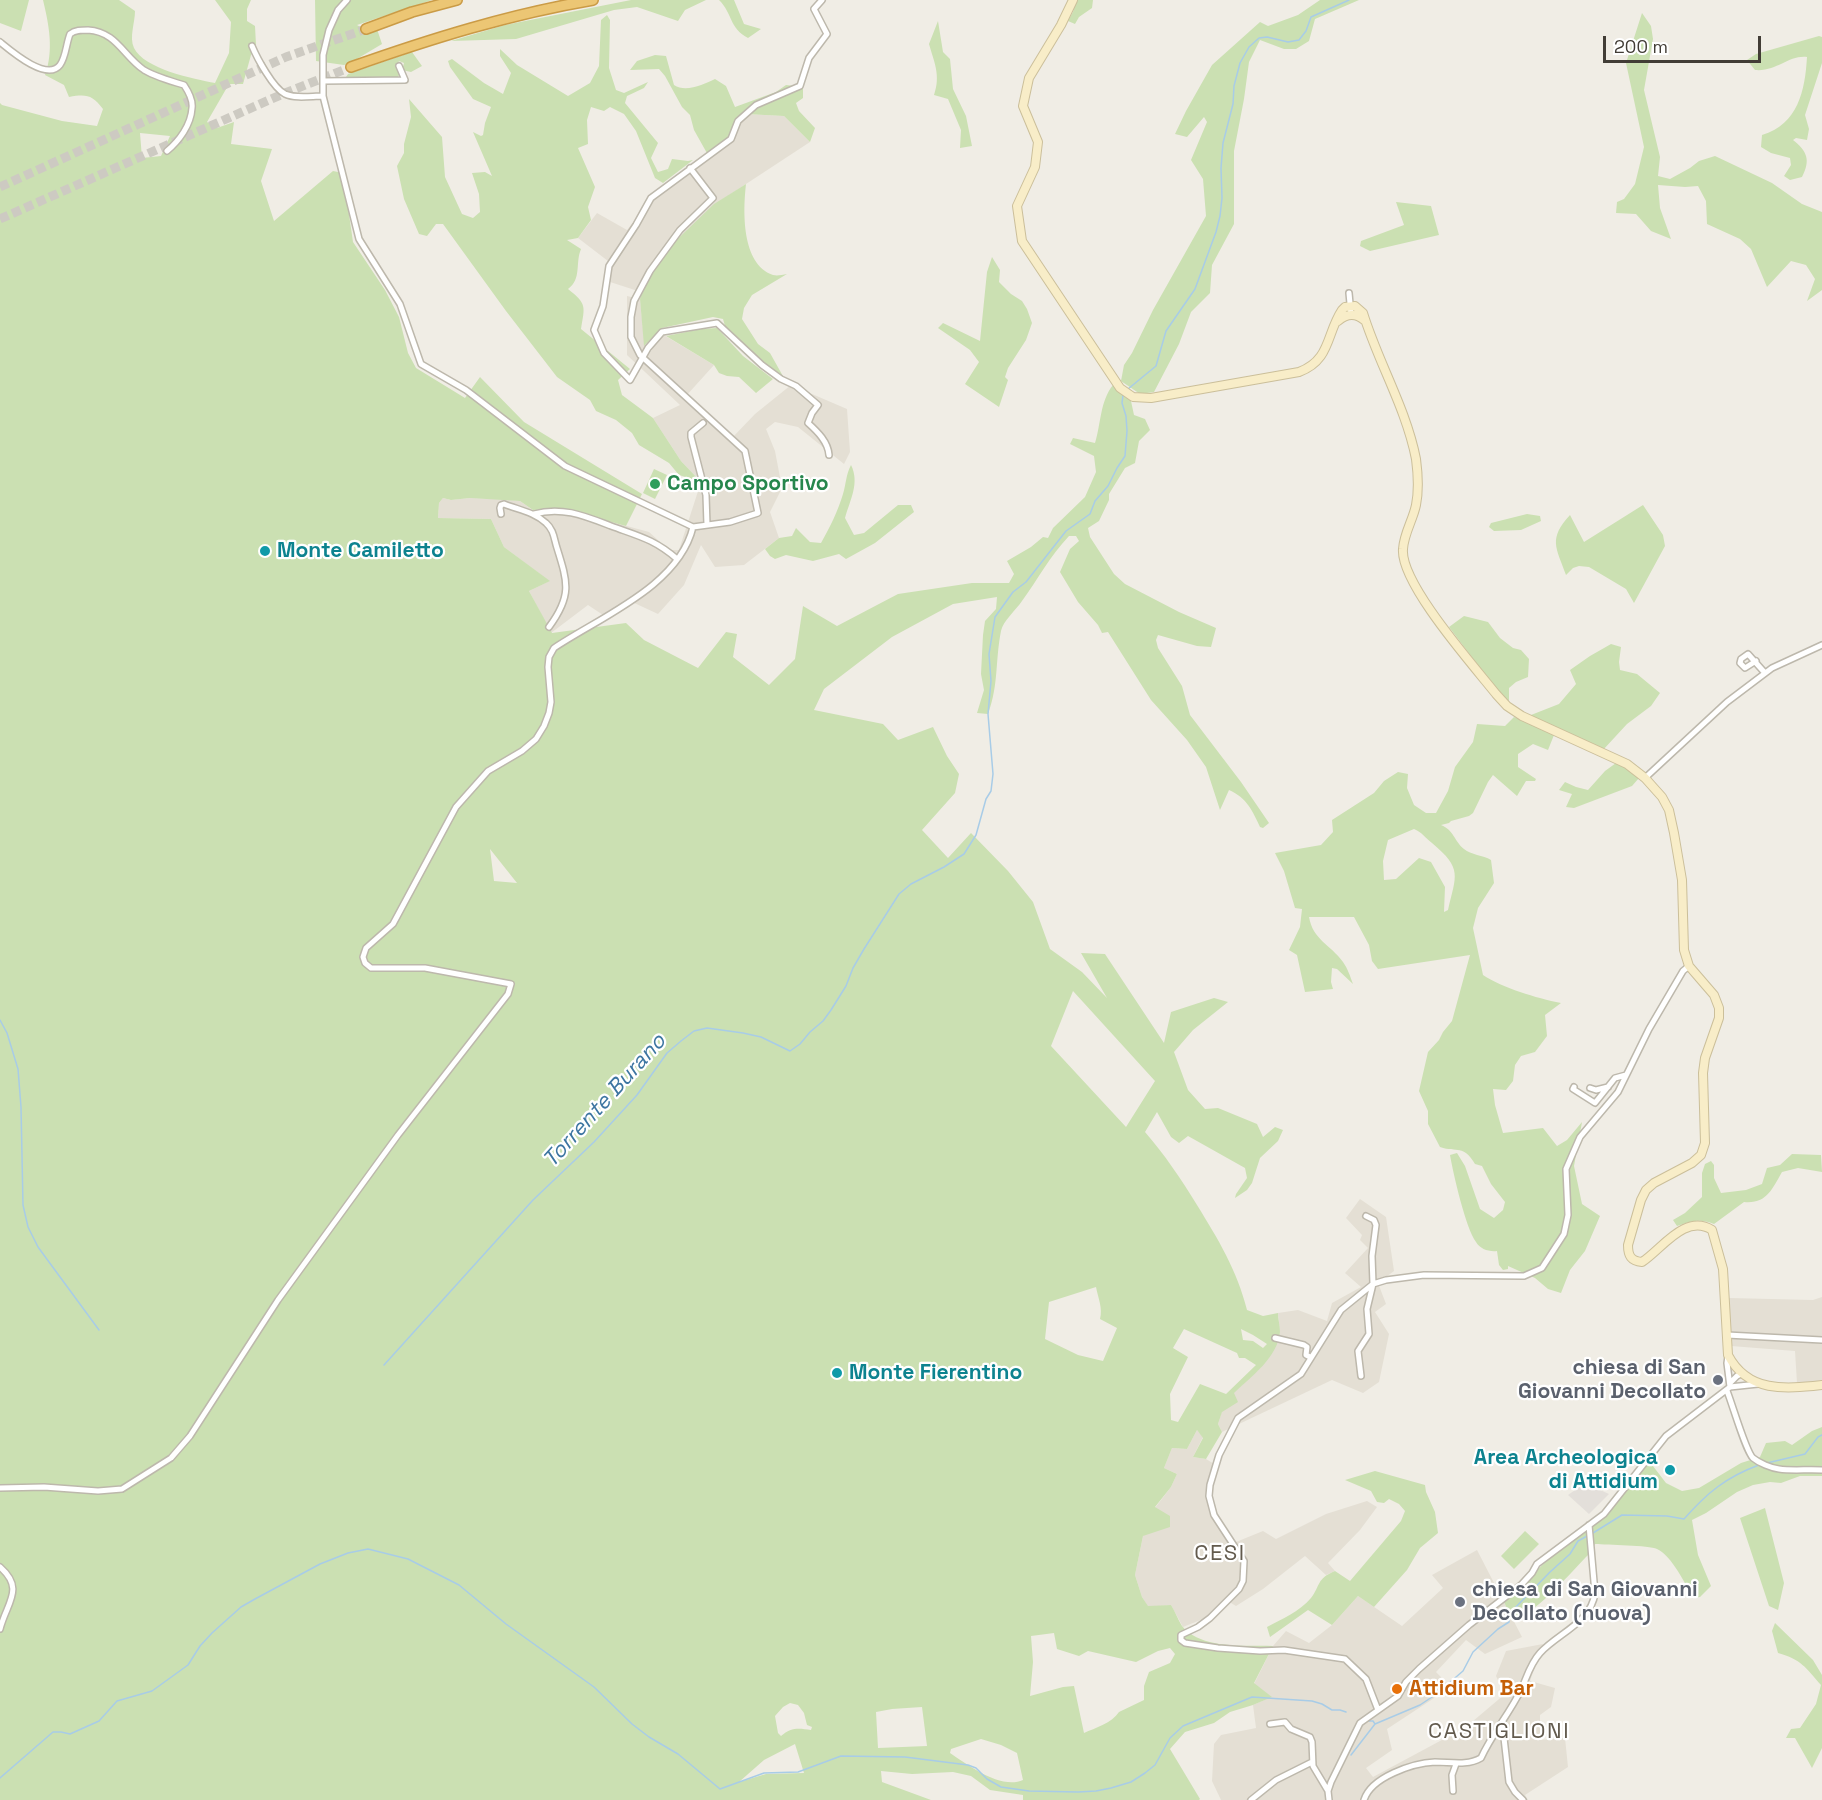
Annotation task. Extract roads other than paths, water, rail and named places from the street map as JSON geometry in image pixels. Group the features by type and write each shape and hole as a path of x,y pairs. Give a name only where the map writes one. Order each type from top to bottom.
{"highway":[{"path":"366,29 412,12 457,0"},
{"path":"351,67 419,43 516,15 593,0"}],"main road":[{"path":"1073,0 1061,25 1029,78 1023,106 1038,142 1035,167 1017,206 1022,241 1120,388 1133,397 1151,398 1299,372 1315,364 1324,352 1342,310 1359,308 1409,434 1415,459 1418,475 1416,504 1403,551 1405,565 1427,607 1507,705 1522,716 1627,764 1646,778 1662,797 1669,810 1682,880 1684,942 1689,966 1714,995 1719,1008 1719,1018 1705,1058 1703,1073 1706,1143 1701,1155 1692,1163 1646,1190 1641,1200 1628,1252 1636,1262 1642,1262 1687,1227 1697,1224 1712,1230 1723,1269 1728,1355 1734,1365 1748,1379 1759,1384 1791,1387 1822,1385"}],"street":[{"path":"347,0 338,10 329,30 323,55 323,96 359,239 400,304 421,364 466,390 565,466 693,527 730,522 758,513 745,451 643,357 631,337 634,301 650,272 680,230 713,198 690,168"},
{"path":"822,0 814,9 827,34 809,58 800,86 756,105 738,121 730,139 651,198 609,266 603,306 594,330 604,353 630,380 648,348 662,332 717,323 762,365 781,379 796,386 818,405 812,412 808,423 828,447 829,455"},
{"path":"0,42 39,69 50,71 57,69 62,63 70,34 80,30 90,30 116,41 142,69 184,85 193,108 183,133 167,151"},
{"path":"252,46 257,57 282,92 293,96 323,96"},
{"path":"323,81 405,80 399,66"},
{"path":"1349,293 1350,310"},
{"path":"703,423 691,433 691,437 706,495 707,525"},
{"path":"501,514 500,508 504,504 534,514 551,528 566,578 567,590 556,618 549,627"},
{"path":"534,514 565,510 584,515 644,537 664,548 677,559"},
{"path":"0,1488 44,1487 98,1491 122,1489 143,1478 171,1458 190,1436 278,1300 398,1135 508,994 511,984 425,968 371,968 365,963 363,957 366,948 393,924 456,807 488,771 522,751 536,739 549,713 551,702 548,668 549,657 554,648 646,591 677,559 686,546 693,527"},
{"path":"1646,778 1727,702 1765,673 1822,645"},
{"path":"1756,661 1765,673"},
{"path":"1378,1710 1366,1679 1345,1659 1284,1650 1218,1648 1185,1643 1180,1638 1210,1618 1239,1590 1243,1581 1244,1561 1214,1515 1211,1506 1210,1485 1220,1455 1238,1418 1301,1374 1341,1311 1373,1284 1424,1275 1524,1276 1542,1268 1564,1234 1568,1215 1566,1169 1580,1137 1618,1092 1649,1029 1683,971 1689,966"},
{"path":"1574,1087 1573,1089 1595,1102 1615,1078 1626,1075"},
{"path":"1590,1088 1596,1090 1608,1087"},
{"path":"1361,1376 1358,1351 1369,1334 1367,1309 1373,1284 1372,1256 1376,1225 1374,1220 1366,1216"},
{"path":"1727,1335 1822,1340"},
{"path":"1275,1338 1304,1345 1307,1347 1306,1355 1310,1357"},
{"path":"1728,1355 1728,1371 1735,1412 1747,1449 1752,1457 1769,1467 1779,1469 1822,1470"},
{"path":"1328,1791 1360,1723 1398,1696 1406,1683 1469,1625 1521,1584 1537,1564 1604,1514 1666,1436 1731,1387 1737,1376 1742,1374"},
{"path":"1731,1387 1759,1384"},
{"path":"1364,1800 1376,1783 1408,1767 1435,1762 1456,1764 1481,1758 1521,1690 1536,1658 1590,1611 1595,1593 1589,1526"},
{"path":"0,1567 14,1585 0,1629"},
{"path":"1270,1724 1285,1722 1291,1730 1310,1737 1314,1771 1328,1791 1329,1800"},
{"path":"1501,1724 1509,1782 1522,1800"},
{"path":"1251,1800 1276,1780 1312,1762"},
{"path":"1453,1791 1452,1775 1456,1764"}],"waterway":[{"name":"Torrente Burano","path":"1128,389 1156,366 1166,331 1195,289 1216,232 1222,198 1223,143 1240,63 1249,47 1259,38 1267,37 1288,42 1299,40 1306,31 1311,17 1349,0"},
{"name":"Torrente Burano","path":"384,1365 533,1200 594,1142 637,1095 667,1053 694,1031 707,1028 761,1037 790,1051 800,1044 831,1010 864,949 899,894 911,884 964,854 976,835 986,799 991,791 993,774 988,714 991,681 989,654 995,617 1013,592 1026,582 1066,531 1090,514 1095,501 1108,486 1125,456 1127,431 1122,403 1123,395"},
{"path":"0,1020 7,1033 18,1069 23,1205 28,1227 38,1247 99,1330"},
{"path":"1767,1463 1805,1454 1822,1435"},
{"path":"1593,1533 1622,1515 1667,1516 1684,1519 1718,1487 1759,1465"},
{"path":"1351,1755 1375,1724 1420,1705 1463,1671 1473,1652 1509,1622 1512,1611 1570,1554 1578,1541 1589,1535"},
{"path":"0,1778 53,1732 70,1734 99,1721 117,1701 152,1691 188,1665 200,1646 241,1607 320,1564 348,1553 368,1549 408,1559 459,1585 506,1624 594,1687 632,1724 678,1754 720,1789 764,1773 798,1772 841,1756 905,1757 968,1765 976,1768 987,1779 1001,1787 1029,1791 1096,1791 1131,1782 1145,1773 1155,1765 1170,1738 1183,1726 1252,1697 1312,1701 1332,1710 1346,1712"},
{"path":"1369,1721 1375,1724"}],"tunnel":[{"path":"0,187 286,57 366,29"},
{"path":"0,219 285,93 351,67"}],"place":[{"name":"Campo Sportivo","path":"655,484"},
{"name":"Monte Camiletto","path":"265,551"},
{"name":"Monte Fierentino","path":"837,1373"},
{"name":"chiesa di San Giovanni Decollato","path":"1718,1380"},
{"name":"Area Archeologica di Attidium","path":"1670,1470"},
{"name":"chiesa di San Giovanni Decollato (nuova)","path":"1460,1602"},
{"name":"Attidium Bar","path":"1397,1689"}],"district":[{"name":"CESI","path":"1220,1554"},
{"name":"CASTIGLIONI","path":"1499,1732"}]}
